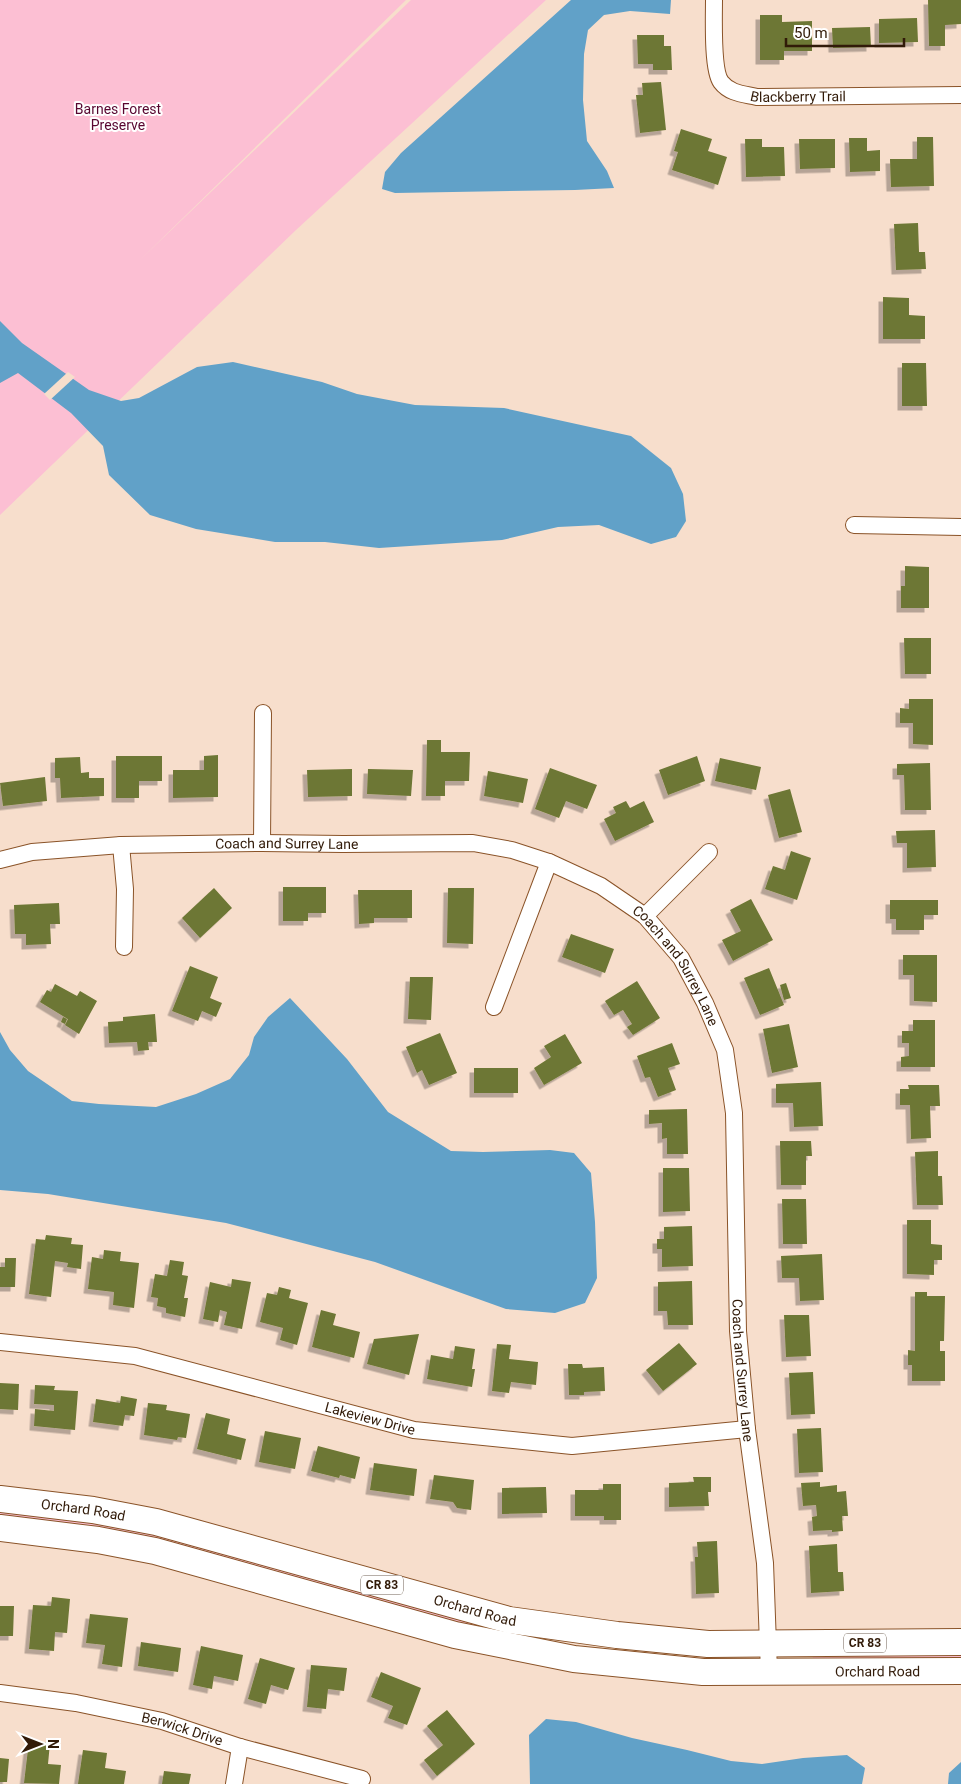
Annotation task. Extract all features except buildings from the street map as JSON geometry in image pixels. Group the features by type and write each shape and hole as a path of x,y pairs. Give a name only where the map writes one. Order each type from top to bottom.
{"main road":[{"name":"Orchard Road","path":"0,1499 93,1510 156,1522 510,1620 617,1636 708,1644 961,1642"},
{"name":"Orchard Road","path":"0,1528 80,1538 155,1551 455,1635 574,1659 703,1672 961,1671"}],"street":[{"name":"Blackberry Trail","path":"714,0 716,71 722,83 735,93 757,96 961,95"},
{"path":"854,525 961,527"},
{"path":"262,843 263,713"},
{"name":"Coach and Surrey Lane","path":"0,860 32,852 121,845 473,843 512,850 549,862 602,886 645,916 681,958 706,1003 725,1050 734,1113 738,1331 746,1429 765,1563 769,1672"},
{"path":"121,845 124,889 124,947"},
{"path":"645,916 709,852"},
{"path":"494,1007 549,862"},
{"name":"Lakeview Drive","path":"0,1342 135,1356 414,1430 572,1446 746,1429"},
{"name":"Berwick Drive","path":"0,1693 76,1703 162,1721 240,1747 362,1780"},
{"path":"234,1784 240,1747"}],"green space":[{"name":"Barnes Forest Preserve","path":"0,0 406,0 139,261 411,0 546,0 296,230 0,515"},
{"path":"0,1509 91,1519 592,1644 468,1627 0,1518"},
{"path":"961,1651 961,1661 828,1662 813,1658 813,1652"}],"water":[{"path":"571,0 671,0 670,14 630,11 604,15 588,30 584,54 583,100 587,141 607,171 614,188 395,193 382,189 385,172 401,153"},
{"path":"0,321 22,343 89,390 121,401 139,398 197,367 233,362 322,382 357,394 415,405 504,408 631,436 671,468 683,494 686,521 676,537 651,544 599,525 558,527 502,540 379,548 325,542 275,542 196,529 150,515 109,475 103,446 71,413 18,373 0,383"},
{"path":"290,998 347,1059 388,1112 451,1151 550,1150 574,1153 591,1173 595,1222 597,1278 585,1303 555,1313 506,1309 375,1262 226,1223 48,1194 0,1190 0,1032 10,1050 28,1071 72,1101 156,1107 196,1094 230,1079 249,1055 254,1037 268,1017"},
{"path":"546,1719 576,1722 632,1738 731,1761 762,1764 803,1758 847,1755 865,1768 862,1784 530,1784 529,1735"},
{"path":"961,1762 961,1784 948,1784 949,1773"}],"pier":[{"path":"68,372 75,377 50,400 44,394"}]}
